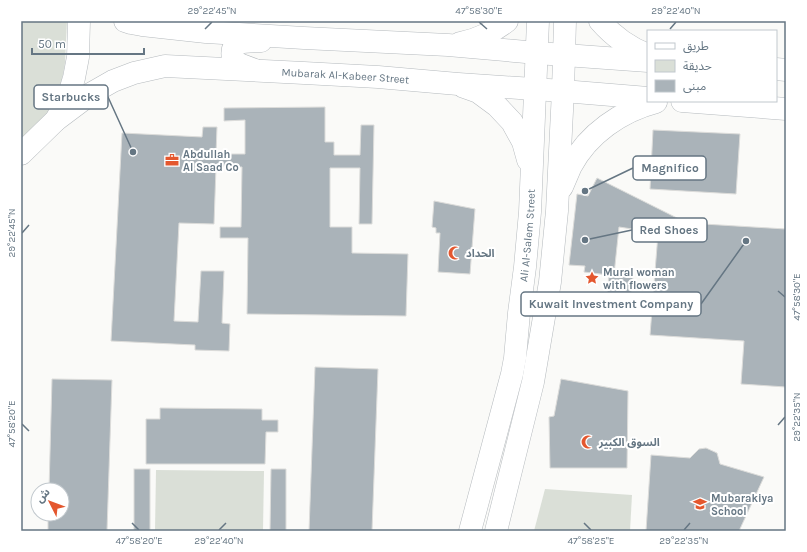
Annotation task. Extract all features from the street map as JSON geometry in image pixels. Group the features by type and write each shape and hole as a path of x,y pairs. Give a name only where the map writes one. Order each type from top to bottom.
{"main road":[{"path":"21,154 56,120 68,98 78,57 79,21"},
{"path":"125,21 131,24 206,32 448,45 647,61"},
{"path":"448,45 482,37 507,21"},
{"name":"Ali Al-Salem Street","path":"470,531 514,363 530,212 538,21"},
{"path":"496,531 533,382 550,282 557,211 565,55 565,21"},
{"path":"600,21 613,34 628,45 647,55"},
{"path":"256,70 239,64 233,60 232,53 234,47 241,42 276,41 304,38"},
{"name":"Mubarak Al-Kabeer Street","path":"56,120 92,93 113,81 134,73 165,66 378,77 647,98"},
{"path":"458,84 478,92 497,106 512,122 523,142 529,164 530,187"},
{"path":"557,211 562,188 571,166 585,146 602,129 621,115 643,105 656,102"},
{"path":"695,102 786,109"}],"green space":[{"path":"21,21 67,21 65,63 55,119 21,152"},
{"path":"156,470 264,471 263,531 155,531"},
{"path":"545,489 632,495 630,531 534,531"}],"building":[{"path":"325,107 325,142 334,142 334,155 360,155 361,125 374,125 372,224 359,224 360,168 330,168 330,227 352,227 352,253 408,254 406,316 247,314 248,238 220,238 220,227 241,227 242,167 216,167 214,224 179,223 174,321 198,322 201,271 224,271 222,323 230,324 229,351 195,350 195,345 111,341 122,133 202,137 203,127 217,127 216,154 245,154 245,120 224,121 224,108"},
{"path":"653,130 740,134 736,194 650,189"},
{"path":"597,178 687,223 786,229 786,387 741,384 744,341 650,335 659,221 641,220 639,230 619,227 614,275 633,277 630,299 607,296 609,275 584,272 585,266 569,265 577,194 588,196"},
{"name":"الحداد","path":"434,201 475,209 470,274 438,272 440,233 436,233 436,228 432,227"},
{"path":"315,367 378,369 372,531 309,531"},
{"path":"52,379 112,380 107,531 48,531 48,522 70,522 70,482 49,482"},
{"name":"السوق الكبير","path":"561,379 628,391 627,468 550,468 549,417 554,416"},
{"path":"160,408 262,409 262,420 278,420 278,432 266,432 265,464 146,464 146,419 160,419"},
{"name":"Mubarakiya School","path":"706,448 717,453 720,464 764,477 739,531 646,531 651,455 690,458 699,449"},
{"path":"134,469 150,469 150,531 134,531"},
{"path":"271,469 286,469 286,531 270,531"}],"place":[{"name":"Starbucks","path":"133,152"},
{"name":"Abdullah Al Saad Co","path":"172,160"},
{"name":"Magnifico","path":"585,191"},
{"name":"Red Shoes","path":"585,240"},
{"name":"Kuwait Investment Company","path":"746,241"},
{"name":"الحداد","path":"455,253"},
{"name":"Mural woman with flowers","path":"592,278"},
{"name":"السوق الكبير","path":"588,442"},
{"name":"Mubarakiya School","path":"700,504"}]}
